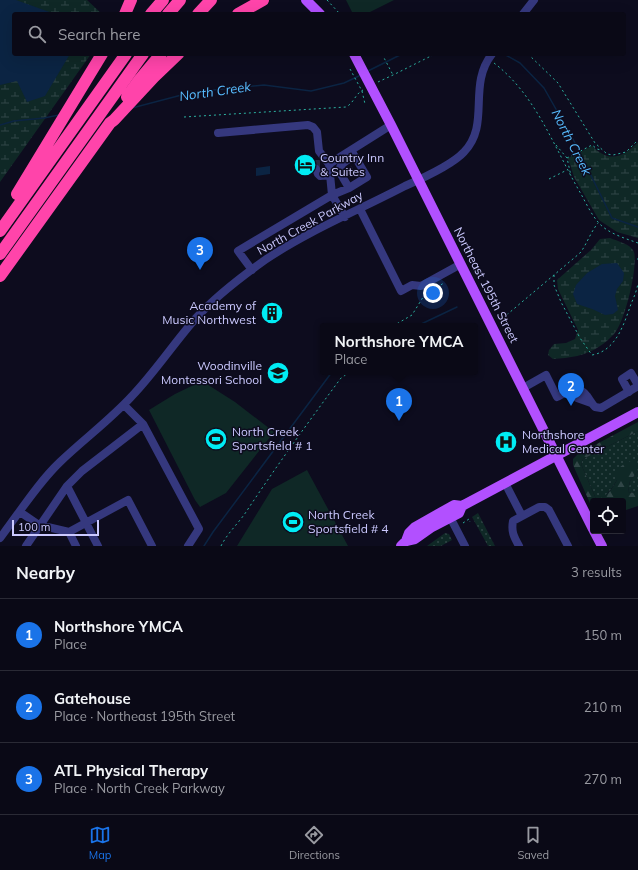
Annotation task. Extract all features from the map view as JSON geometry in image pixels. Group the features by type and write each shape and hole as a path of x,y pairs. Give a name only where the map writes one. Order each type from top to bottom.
{"highway":[{"path":"126,12 131,0"},
{"path":"153,12 163,0"},
{"path":"158,12 168,0"},
{"path":"170,12 180,0"},
{"path":"176,12 186,0"},
{"path":"200,12 211,0"},
{"path":"242,12 263,0"},
{"path":"0,231 67,126 74,101 101,56"},
{"path":"90,100 120,56"},
{"path":"0,223 67,126 90,100 124,56"},
{"path":"108,99 136,56"},
{"path":"0,246 141,56"},
{"path":"133,95 140,79 159,56"},
{"path":"0,276 111,121 133,95 176,56"},
{"path":"0,254 91,122"}],"main road":[{"path":"306,0 318,12"},
{"name":"Northeast 195th Street","path":"355,56 590,522"},
{"path":"403,544 409,533 428,519 454,505 462,506 638,412"},
{"path":"403,544 415,539 432,527 459,513 462,506"},
{"name":"Northeast 195th Street","path":"596,534 602,546"}],"street":[{"path":"525,12 534,0"},
{"name":"North Creek Parkway","path":"0,538 34,491 62,460 124,405 197,318 216,299 252,270 284,248 418,180 458,157 471,143 478,120 478,90 481,76 483,69 491,56"},
{"path":"218,133 308,125 313,127 317,132 319,151 316,164 318,174 320,176 330,175"},
{"path":"329,164 354,151 391,125"},
{"path":"319,151 329,164 332,195 345,217"},
{"path":"252,270 238,251 332,195 349,188 367,177 358,167 354,151"},
{"path":"349,188 345,175 339,171 341,165 354,151"},
{"path":"360,209 401,291 412,285 421,286 461,264"},
{"path":"571,396 571,390 580,390 595,407 601,408 629,392 638,386 631,373 622,379 629,392"},
{"path":"523,388 546,375 557,397 571,396 591,403"},
{"path":"124,405 143,424 199,529 188,546"},
{"path":"26,546 67,486 82,471 143,424"},
{"path":"505,483 522,516"},
{"path":"67,486 98,546"},
{"path":"20,512 39,525 68,532 128,500 152,546"},
{"path":"519,546 512,534 511,528 513,521 539,507 545,507 549,510 568,546"},
{"path":"450,517 465,546"},
{"path":"68,532 76,546"}],"path":[{"path":"327,0 338,12"},
{"path":"383,56 393,76"},
{"path":"184,117 346,106 351,104 358,93 370,84 393,76 431,56"},
{"path":"530,56 558,83 595,143 606,154 613,155 626,152 638,140"},
{"path":"496,64 508,73 530,100 598,223 616,235 638,243"},
{"path":"350,69 362,91 364,104"},
{"path":"555,144 567,158 572,178"},
{"path":"567,158 592,145 597,149 602,150"},
{"path":"549,179 567,169"},
{"path":"503,318 580,253 593,229 598,223"},
{"path":"554,275 554,285 562,302 580,338 592,354 598,354 612,343 621,333 638,283"},
{"path":"398,323 412,315 425,294 444,283"},
{"path":"221,546 225,537 247,511 297,436 341,378 346,375"},
{"path":"463,523 469,519 470,522"}],"green space":[{"path":"0,0 87,0 100,12 12,12 12,56 90,56 0,182"},
{"path":"346,0 394,0 370,12 352,12"},
{"path":"638,142 638,238 617,232 599,220 574,177 568,158 592,146 604,155 621,155 627,152"},
{"path":"610,238 630,247 634,252 635,259 630,294 618,328 606,342 589,352 571,357 553,359 548,355 549,350 554,344 566,343 575,339 578,330 558,289 557,280 591,250 600,239"},
{"name":"North Creek Sportsfield # 1","path":"202,381 235,402 274,432 226,493 200,507 149,410 175,394"},
{"path":"638,422 638,431 583,459 581,464 596,498 590,498 590,503 573,465 573,459 578,454"},
{"path":"638,431 638,471 617,480 603,498 596,498 581,464 583,459"},
{"path":"633,460 638,471 630,481 628,492 634,493 638,490 638,506 626,510 626,498 600,498 609,492 617,480 614,472 624,464"},
{"name":"North Creek Sportsfield # 4","path":"307,470 348,546 237,546 272,489"},
{"path":"638,471 638,490 634,493 628,492 630,481"},
{"path":"478,513 495,546 488,546 472,517"},
{"path":"445,533 449,534 452,540 441,546 427,546"}],"water":[{"path":"0,0 16,0 49,12 12,12 12,56 69,56 45,96 27,102 17,81 0,85"},
{"path":"270,166 270,174 256,176 256,168"},
{"path":"617,263 624,273 623,281 617,289 615,296 618,310 613,314 605,315 577,304 573,294 576,285 587,273 602,264"}],"waterway":[{"name":"North Creek","path":"368,71 398,56"},
{"name":"North Creek","path":"508,56 520,63 544,88 574,141 612,218 638,227"},
{"name":"North Creek","path":"132,108 193,92 264,85 311,91 344,83 361,75"},
{"name":"North Creek","path":"0,125 14,121 59,115"},
{"path":"423,323 457,307"},
{"path":"204,546 330,375"}],"tunnel":[{"path":"316,160 316,169"},
{"path":"347,174 356,168"}],"place":[{"name":"Country Inn & Suites","path":"305,165"},
{"name":"ATL Physical Therapy","path":"200,270"},
{"name":"Academy of Music Northwest","path":"272,313"},
{"name":"Woodinville Montessori School","path":"278,373"},
{"name":"Gatehouse","path":"571,406"},
{"name":"Northshore YMCA","path":"399,421"},
{"name":"North Creek Sportsfield # 1","path":"216,439"},
{"name":"Northshore Medical Center","path":"506,442"},
{"name":"North Creek Sportsfield # 4","path":"293,522"}]}
